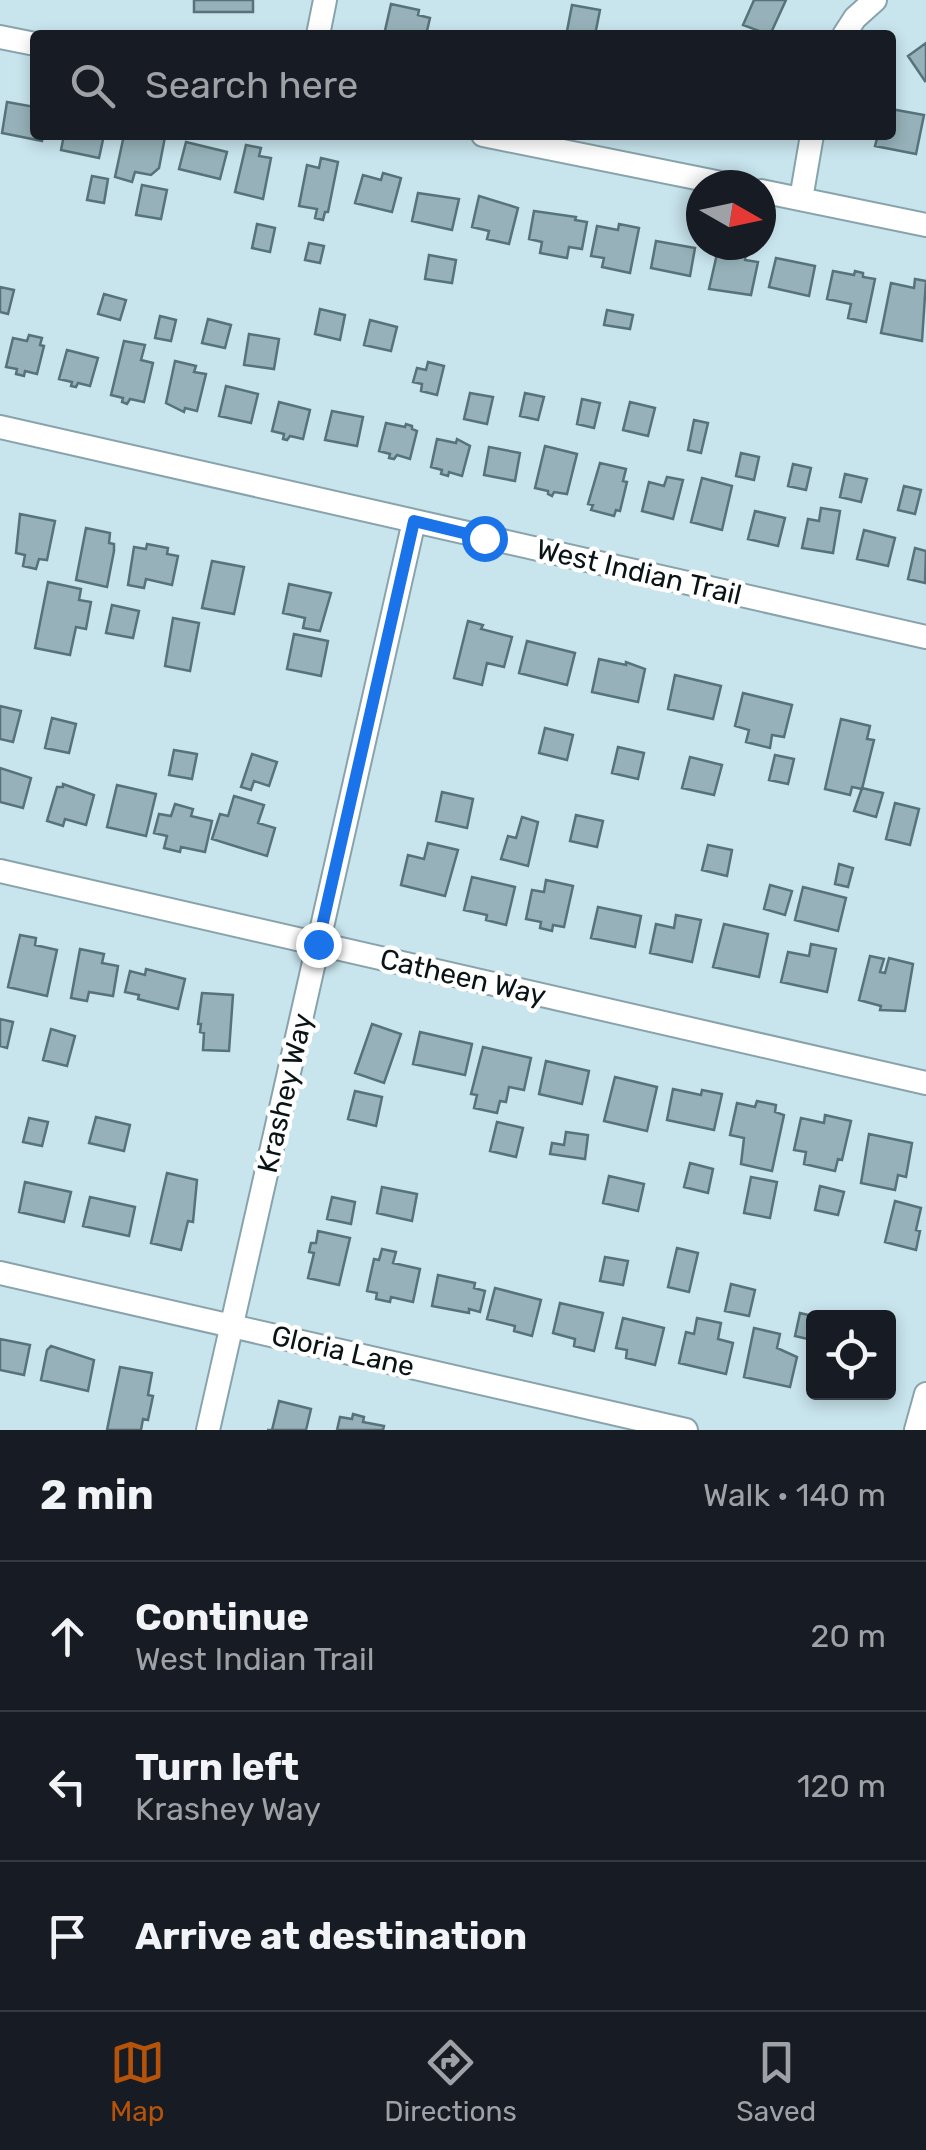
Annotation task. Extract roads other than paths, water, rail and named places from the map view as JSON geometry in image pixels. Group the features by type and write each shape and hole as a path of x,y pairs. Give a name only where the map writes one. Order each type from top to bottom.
{"street":[{"path":"319,30 325,0"},
{"path":"847,30 875,0"},
{"path":"0,37 30,43"},
{"path":"508,140 686,176"},
{"path":"800,199 811,140"},
{"path":"776,194 926,225"},
{"name":"West Indian Trail","path":"0,427 926,637"},
{"name":"Krashey Way","path":"208,1430 414,521"},
{"name":"Catheen Way","path":"0,871 926,1083"},
{"name":"Gloria Lane","path":"0,1273 686,1430"},
{"path":"916,1430 926,1395"}]}
